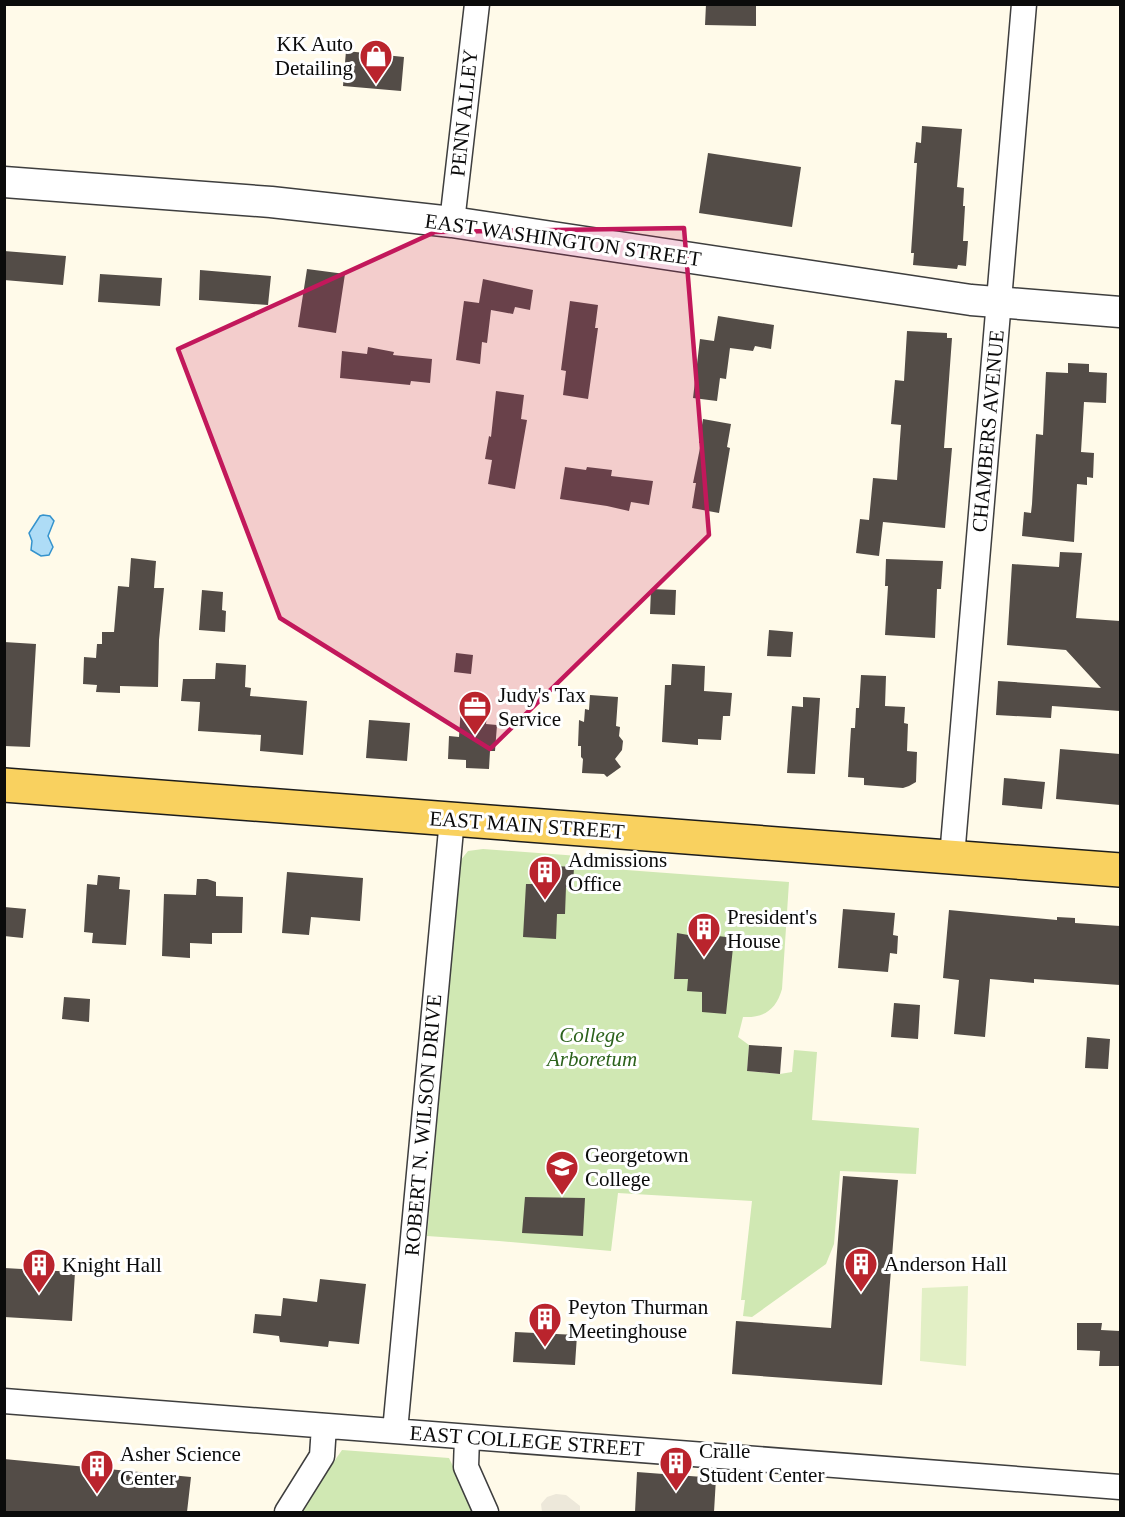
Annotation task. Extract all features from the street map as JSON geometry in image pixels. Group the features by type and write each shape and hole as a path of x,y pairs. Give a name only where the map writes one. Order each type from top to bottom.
{"main road":[{"name":"EAST MAIN STREET","path":"4,785 1120,870"}],"street":[{"name":"PENN ALLEY","path":"452,222 477,4"},
{"name":"CHAMBERS AVENUE","path":"952,857 1024,4"},
{"name":"EAST WASHINGTON STREET","path":"4,182 271,202 452,222 971,300 1120,312"},
{"name":"ROBERT N. WILSON DRIVE","path":"395,1431 452,819"},
{"name":"EAST COLLEGE STREET","path":"4,1401 1120,1486"},
{"path":"286,1512 322,1456 324,1426"},
{"path":"467,1437 466,1467 486,1512"}],"highlighted area":[{"path":"684,228 709,535 490,749 280,618 178,349 435,232"}],"green space":[{"name":"College Arboretum","path":"483,849 579,856 585,861 586,867 789,882 782,989 773,1007 768,1011 757,1016 743,1017 738,1037 749,1045 747,1071 780,1074 792,1072 794,1050 817,1052 812,1120 919,1128 916,1174 840,1171 834,1244 826,1264 752,1317 743,1316 745,1300 741,1300 752,1201 618,1193 611,1251 427,1236 460,861 468,851"},
{"path":"968,1286 966,1366 920,1361 922,1288"},
{"path":"342,1450 449,1458 475,1512 299,1512"}],"shaded area":[{"path":"556,1494 566,1495 580,1506 580,1512 542,1512 541,1504 547,1497"}],"water":[{"path":"43,515 50,516 54,521 48,536 53,547 49,555 41,556 31,550 32,541 29,533"}],"building":[{"path":"706,4 756,4 756,26 705,25"},
{"path":"346,51 404,57 401,91 343,86"},
{"path":"922,126 962,129 957,187 964,188 963,241 968,241 966,266 958,265 957,269 913,265 914,253 911,253 917,163 914,163 916,142 921,143"},
{"path":"708,153 801,167 792,227 699,213"},
{"path":"4,251 66,256 63,285 4,280"},
{"path":"307,269 345,274 336,333 298,327"},
{"path":"200,270 271,276 268,305 199,300"},
{"path":"100,274 162,278 160,306 98,302"},
{"path":"483,279 533,290 530,310 515,307 513,314 491,310 487,343 482,342 480,364 456,360 464,301 479,303"},
{"path":"570,301 598,305 595,328 598,328 588,399 563,395 566,371 561,370"},
{"path":"718,316 774,325 771,349 755,346 753,351 730,348 726,379 720,378 717,401 693,398 700,339 714,341"},
{"path":"907,331 947,333 947,338 952,338 944,448 952,448 945,528 883,522 879,556 856,553 860,519 869,520 873,478 897,480 901,425 891,424 895,380 904,381"},
{"path":"368,347 394,352 393,355 432,359 430,383 411,381 410,385 340,378 342,351 367,354"},
{"path":"1068,363 1089,364 1089,372 1107,373 1106,403 1084,402 1081,452 1094,453 1093,478 1087,477 1087,485 1077,484 1074,542 1022,536 1024,512 1031,513 1036,434 1043,435 1046,372 1068,373"},
{"path":"496,391 524,395 521,419 527,420 515,489 488,484 492,460 485,459 489,436 491,437"},
{"path":"703,419 731,424 727,447 730,448 719,513 692,508 696,483 693,483"},
{"path":"565,467 612,470 611,476 653,481 649,505 631,502 629,511 560,499"},
{"path":"1060,552 1082,553 1076,618 1120,621 1120,711 1052,706 1051,718 996,715 998,681 1101,688 1066,650 1007,645 1012,564 1059,567"},
{"path":"131,558 156,561 154,588 164,588 159,640 158,687 120,686 120,693 96,692 97,685 83,684 84,657 96,658 97,644 102,644 102,632 114,632 118,586 129,587"},
{"path":"886,559 943,561 941,589 937,589 935,638 885,635 888,586 885,586"},
{"path":"651,589 676,590 675,615 650,614"},
{"path":"202,590 223,592 222,610 226,611 225,632 199,630"},
{"path":"769,630 793,632 791,657 767,656"},
{"path":"4,642 36,644 30,747 4,746"},
{"path":"456,653 473,655 471,674 454,672"},
{"path":"216,663 246,665 245,687 251,688 250,696 307,701 303,755 260,751 261,735 198,731 200,702 181,701 183,679 215,679"},
{"path":"672,664 705,666 704,691 732,693 730,716 723,716 721,740 698,739 698,745 662,742 665,685 671,685"},
{"path":"861,675 886,676 885,706 905,707 904,723 908,724 907,751 917,752 916,782 909,786 903,788 864,785 864,778 848,777 851,728 855,728 856,708 859,708"},
{"path":"590,695 618,697 616,726 620,727 619,736 623,741 622,750 615,759 621,767 607,777 604,774 582,773 583,759 581,746 578,746 579,720 584,722 585,709 589,710"},
{"path":"803,697 820,698 815,774 787,773 792,706 803,707"},
{"path":"461,706 488,707 486,724 497,725 495,751 490,751 489,769 466,768 466,760 448,759 449,736 459,737"},
{"path":"369,720 410,723 407,761 366,758"},
{"path":"1060,749 1120,754 1120,805 1056,799"},
{"path":"1004,778 1045,782 1042,809 1002,805"},
{"name":"Admissions Office","path":"536,865 574,867 573,887 566,887 565,914 557,914 556,939 523,937 526,884 535,884"},
{"path":"287,872 363,878 360,921 311,917 309,935 282,933"},
{"path":"98,875 120,877 119,889 130,890 126,945 92,943 93,933 84,932 87,884 97,885"},
{"path":"197,879 216,882 216,896 243,897 242,933 212,933 212,944 190,943 190,958 162,956 164,894 196,895"},
{"path":"4,907 26,909 23,938 4,936"},
{"path":"843,909 895,913 893,935 898,936 897,954 890,953 888,972 838,968"},
{"path":"949,910 1057,920 1057,917 1075,918 1075,923 1120,926 1120,985 1034,979 1034,983 990,979 985,1037 954,1034 959,980 943,978"},
{"name":"President's House","path":"695,926 719,927 718,936 734,938 726,1014 702,1012 702,992 687,991 688,979 674,979 677,933 694,936"},
{"path":"64,997 90,999 89,1022 62,1019"},
{"path":"894,1003 920,1005 918,1039 891,1037"},
{"path":"1087,1037 1110,1039 1108,1069 1085,1068"},
{"path":"749,1045 782,1047 780,1074 747,1071"},
{"name":"Anderson Hall","path":"843,1176 898,1180 882,1385 732,1374 736,1321 831,1328"},
{"path":"525,1197 585,1198 583,1236 522,1233"},
{"name":"Knight Hall","path":"4,1268 75,1272 72,1321 4,1317"},
{"path":"320,1279 366,1284 359,1344 329,1341 328,1347 280,1342 279,1336 253,1333 255,1314 281,1316 283,1298 317,1302"},
{"path":"1077,1323 1102,1323 1101,1330 1120,1331 1120,1366 1099,1366 1100,1351 1077,1350"},
{"name":"Peyton Thurman Meetinghouse","path":"515,1332 577,1335 575,1365 513,1362"},
{"name":"Asher Science Center","path":"4,1459 191,1477 187,1512 4,1512"},
{"name":"Cralle Student Center","path":"637,1472 716,1478 714,1512 635,1512"}],"place":[{"name":"KK Auto Detailing","path":"376,85"},
{"name":"Judy's Tax Service","path":"475,736"},
{"name":"Admissions Office","path":"545,901"},
{"name":"President's House","path":"704,958"},
{"name":"Georgetown College","path":"562,1196"},
{"name":"Anderson Hall","path":"861,1293"},
{"name":"Knight Hall","path":"39,1294"},
{"name":"Peyton Thurman Meetinghouse","path":"545,1348"},
{"name":"Cralle Student Center","path":"676,1492"},
{"name":"Asher Science Center","path":"97,1495"}]}
